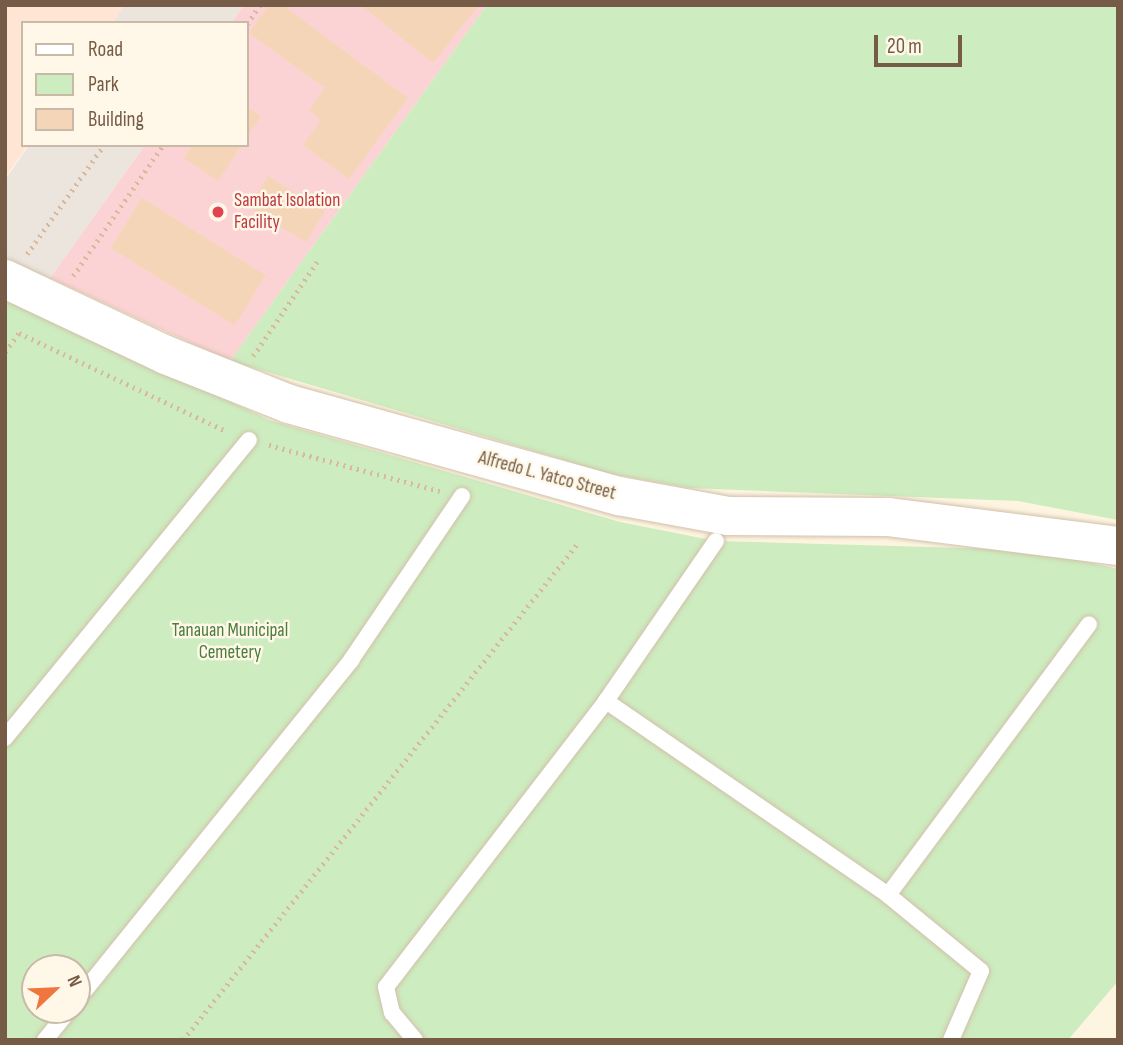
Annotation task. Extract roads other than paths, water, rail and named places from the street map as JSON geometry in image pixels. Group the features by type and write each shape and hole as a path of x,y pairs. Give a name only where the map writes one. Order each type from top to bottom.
{"street":[{"name":"Alfredo L. Yatco Street","path":"7,280 289,404 619,496 728,516 888,517 1118,546"}],"lane":[{"path":"5,738 249,440"},
{"path":"91,982 351,660 462,496"},
{"path":"415,1040 392,1013 386,987 606,701 716,541"},
{"path":"888,895 1089,624"},
{"path":"606,701 888,895 981,971 951,1040"},
{"path":"44,1040 57,1024"}],"place":[{"name":"Sambat Isolation Facility","path":"218,212"}],"park label":[{"name":"Tanauan Municipal Cemetery","path":"230,642"}]}
